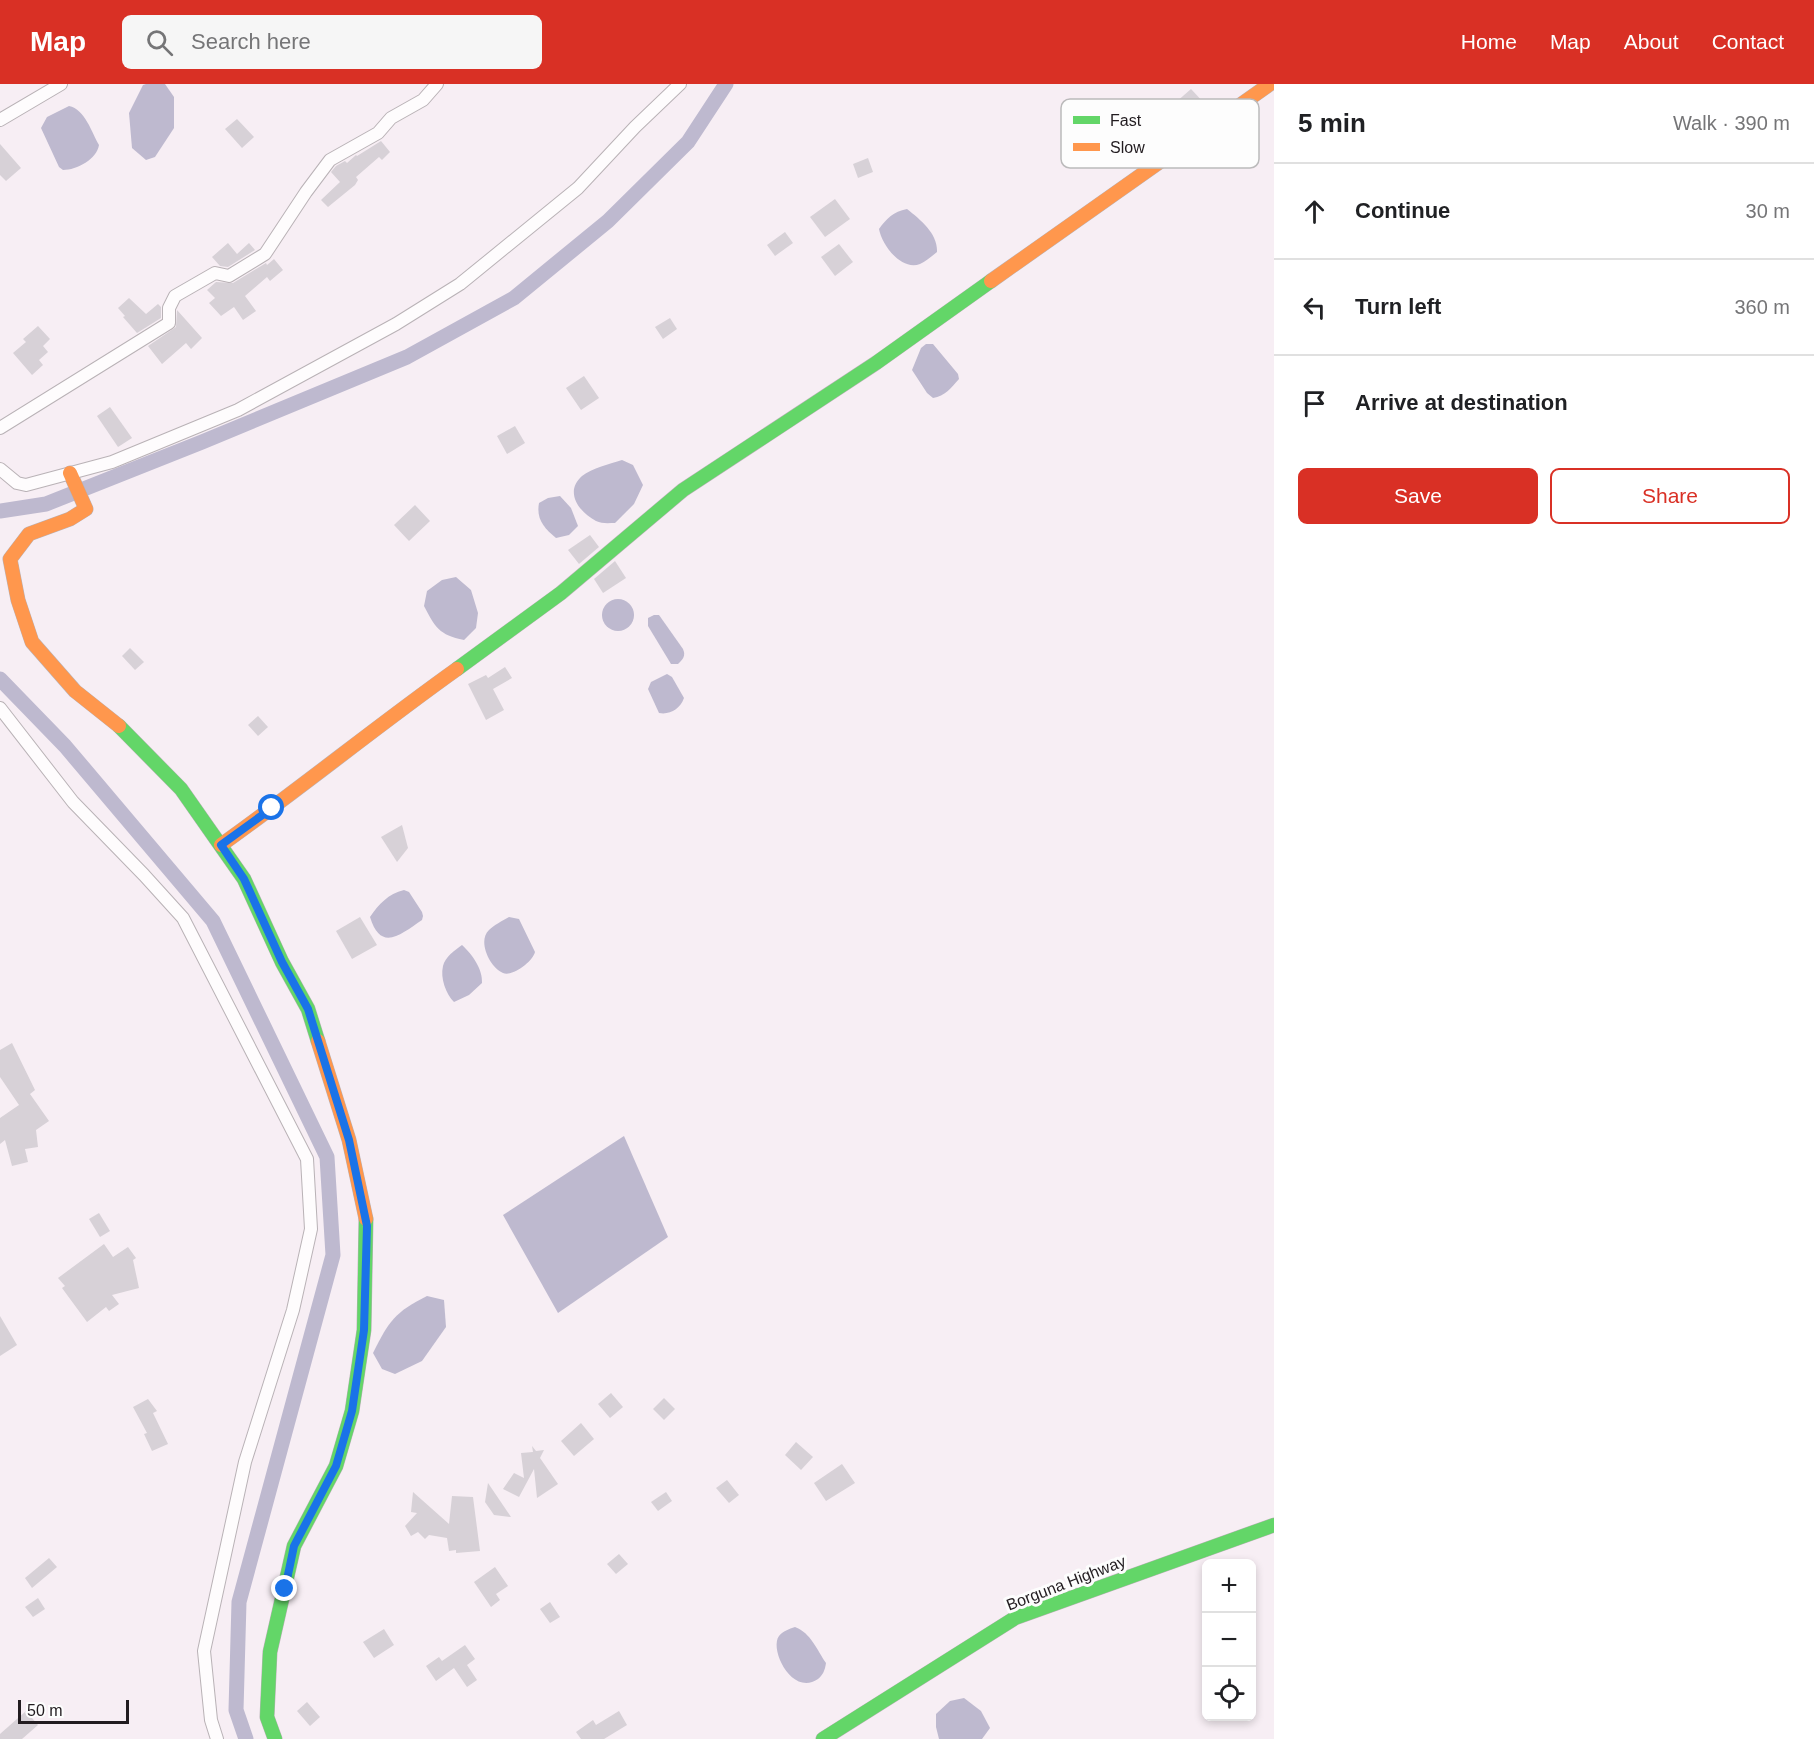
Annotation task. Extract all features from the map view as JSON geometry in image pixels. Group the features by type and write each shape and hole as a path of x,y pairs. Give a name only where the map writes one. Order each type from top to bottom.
{"street":[{"path":"0,120 61,84"},
{"path":"0,428 169,323 169,308 175,296 215,273 229,276 265,254 330,160 378,133 391,118 423,100 437,84"},
{"path":"0,469 17,483 26,485 112,462 238,410 387,329 460,284 578,188 635,127 680,84"},
{"path":"1249,99 1270,84"},
{"path":"221,845 306,784 400,709 561,593 683,489 876,363 1151,168"},
{"path":"70,473 86,509 70,519 29,534 10,559 18,600 32,642 75,691 119,726 182,789 244,879 282,962 308,1009 349,1140 367,1226 364,1330 352,1411 336,1466 294,1546 270,1652 267,1717 275,1739"},
{"path":"0,708 74,802 183,918 307,1158 311,1229 293,1310 245,1461 204,1651 211,1720 217,1739"},
{"name":"Borguna Highway","path":"823,1739 1015,1618 1274,1525"}],"shaded area":[{"path":"165,84 174,97 174,128 155,157 146,160 132,148 129,113 143,85"},
{"path":"69,106 84,116 99,145 94,155 86,163 63,170 59,167 41,128 47,117"},
{"path":"907,209 928,228 937,245 937,252 920,264 906,264 899,260 888,249 879,229 891,216"},
{"path":"926,344 933,344 958,374 959,379 944,393 933,398 927,393 912,370 921,348"},
{"path":"622,460 633,465 643,485 634,504 615,523 598,522 579,507 574,489 586,473"},
{"path":"560,496 571,508 578,526 569,535 556,538 542,523 538,509 539,503 548,498"},
{"path":"456,577 471,590 478,613 476,628 464,640 443,633 424,606 427,591 442,580"},
{"path":"618,599 629,604 634,615 629,626 618,631 607,626 602,615 607,604"},
{"path":"659,615 683,649 684,657 678,664 671,664 648,626 648,618"},
{"path":"667,674 672,677 684,698 674,710 659,713 648,689 651,682"},
{"path":"404,890 409,892 422,912 422,920 399,935 386,937 380,935 370,917 384,900"},
{"path":"509,917 519,919 535,952 531,960 507,974 494,966 487,954 484,941 489,930"},
{"path":"462,945 476,962 481,972 482,983 469,995 454,1002 444,986 442,971 448,957"},
{"path":"624,1136 668,1237 558,1313 503,1215"},
{"path":"427,1296 444,1300 446,1327 422,1361 395,1374 382,1369 373,1353 384,1333 394,1318 407,1307"},
{"path":"795,1627 805,1633 826,1663 821,1676 808,1683 800,1682 792,1677 785,1669 777,1651 779,1636 784,1631"},
{"path":"964,1698 981,1711 990,1728 982,1739 939,1739 936,1714 950,1701"}],"building":[{"path":"1191,89 1200,99 1180,99"},
{"path":"237,119 254,137 242,148 225,129"},
{"path":"381,141 390,152 382,160 379,157 356,177 358,180 355,185 328,207 321,200 340,182 331,172 336,166 345,161 347,163 356,155"},
{"path":"0,144 21,168 6,181 0,175"},
{"path":"868,158 873,172 858,178 853,164"},
{"path":"835,199 850,219 825,237 810,217"},
{"path":"785,232 793,243 775,256 767,245"},
{"path":"228,243 237,254 249,243 255,250 228,267 220,266 212,257"},
{"path":"839,244 853,262 835,276 821,257"},
{"path":"274,259 283,270 270,281 267,277 245,296 256,311 243,320 234,307 221,316 209,303 215,298 207,290 216,282 233,283"},
{"path":"129,298 146,314 158,304 161,307 161,318 137,333 118,308"},
{"path":"177,310 202,338 191,349 186,343 162,364 148,346 176,327"},
{"path":"670,318 677,329 663,339 655,327"},
{"path":"38,326 50,339 43,346 48,352 39,360 43,365 32,375 13,353 26,342 23,339"},
{"path":"584,376 599,398 581,410 566,388"},
{"path":"110,407 132,438 118,447 97,416"},
{"path":"515,426 525,443 507,454 497,436"},
{"path":"415,505 430,521 409,541 394,525"},
{"path":"590,535 599,547 579,564 568,550"},
{"path":"615,561 626,578 603,593 594,579"},
{"path":"130,648 144,662 135,670 122,656"},
{"path":"505,667 512,678 493,689 504,710 486,720 468,684 486,675 488,678"},
{"path":"258,716 268,727 258,736 248,725"},
{"path":"402,825 408,848 397,862 381,837"},
{"path":"360,917 377,945 352,959 336,931"},
{"path":"12,1043 35,1090 30,1094 49,1121 36,1130 38,1147 25,1149 28,1162 12,1166 5,1140 0,1144 0,1118 19,1105 0,1077 0,1050"},
{"path":"99,1213 110,1231 100,1237 89,1219"},
{"path":"104,1244 113,1257 128,1247 136,1258 133,1260 139,1288 112,1295 119,1304 109,1311 106,1307 87,1322 62,1288 65,1286 58,1278"},
{"path":"0,1316 17,1345 0,1356"},
{"path":"611,1393 623,1407 610,1418 598,1404"},
{"path":"664,1398 675,1409 664,1420 653,1409"},
{"path":"148,1399 157,1411 153,1413 168,1444 152,1451 144,1434 147,1433 133,1407"},
{"path":"581,1423 594,1439 574,1456 561,1441"},
{"path":"796,1442 813,1457 801,1470 785,1455"},
{"path":"532,1446 536,1451 544,1450 540,1458 558,1484 537,1498 534,1469 519,1497 503,1489 514,1473 524,1478 521,1453 533,1452"},
{"path":"842,1464 855,1483 826,1501 814,1483"},
{"path":"727,1480 739,1495 729,1503 716,1488"},
{"path":"488,1483 511,1517 494,1515 485,1502"},
{"path":"413,1492 449,1524 452,1496 473,1497 480,1551 456,1553 456,1550 449,1551 447,1538 429,1535 425,1539 418,1532 411,1536 405,1526 417,1513 411,1512"},
{"path":"666,1492 672,1501 658,1511 651,1502"},
{"path":"619,1554 628,1564 616,1574 607,1564"},
{"path":"49,1558 57,1567 32,1588 25,1578"},
{"path":"495,1567 508,1586 496,1594 500,1600 491,1607 474,1582"},
{"path":"38,1598 45,1609 33,1617 25,1607"},
{"path":"550,1602 560,1617 550,1623 540,1609"},
{"path":"384,1629 394,1645 374,1658 363,1642"},
{"path":"465,1645 475,1659 467,1665 477,1680 467,1687 454,1668 436,1681 426,1666 439,1657 442,1661"},
{"path":"307,1702 320,1717 310,1726 297,1711"},
{"path":"26,1711 38,1725 22,1739 0,1739 0,1734"},
{"path":"619,1711 627,1725 604,1739 581,1739 576,1732 593,1720 596,1725"}],"waterway":[{"path":"0,511 46,504 202,442 407,357 514,298 608,221 688,142 726,84"},
{"path":"0,679 65,746 213,921 327,1157 333,1255 239,1602 236,1710 246,1739"}],"traffic: fast":[{"path":"457,669 561,593 683,490 876,363 991,281"},
{"path":"119,726 181,789 244,879 282,962 308,1009 318,1041"},
{"path":"275,1739 267,1717 270,1652 294,1546 336,1466 352,1411 364,1330 366,1219"},
{"path":"823,1739 1015,1618 1274,1525"}],"traffic: slow":[{"path":"1249,99 1270,84"},
{"path":"991,281 1151,168"},
{"path":"70,473 86,509 70,519 29,534 10,559 18,600 32,642 75,691 119,726"},
{"path":"221,845 457,669"},
{"path":"318,1041 349,1140 366,1219"}],"route":[{"path":"272,808 221,845 244,879 282,962 308,1009 349,1140 367,1226 364,1330 352,1411 336,1466 294,1546 285,1589"}]}
